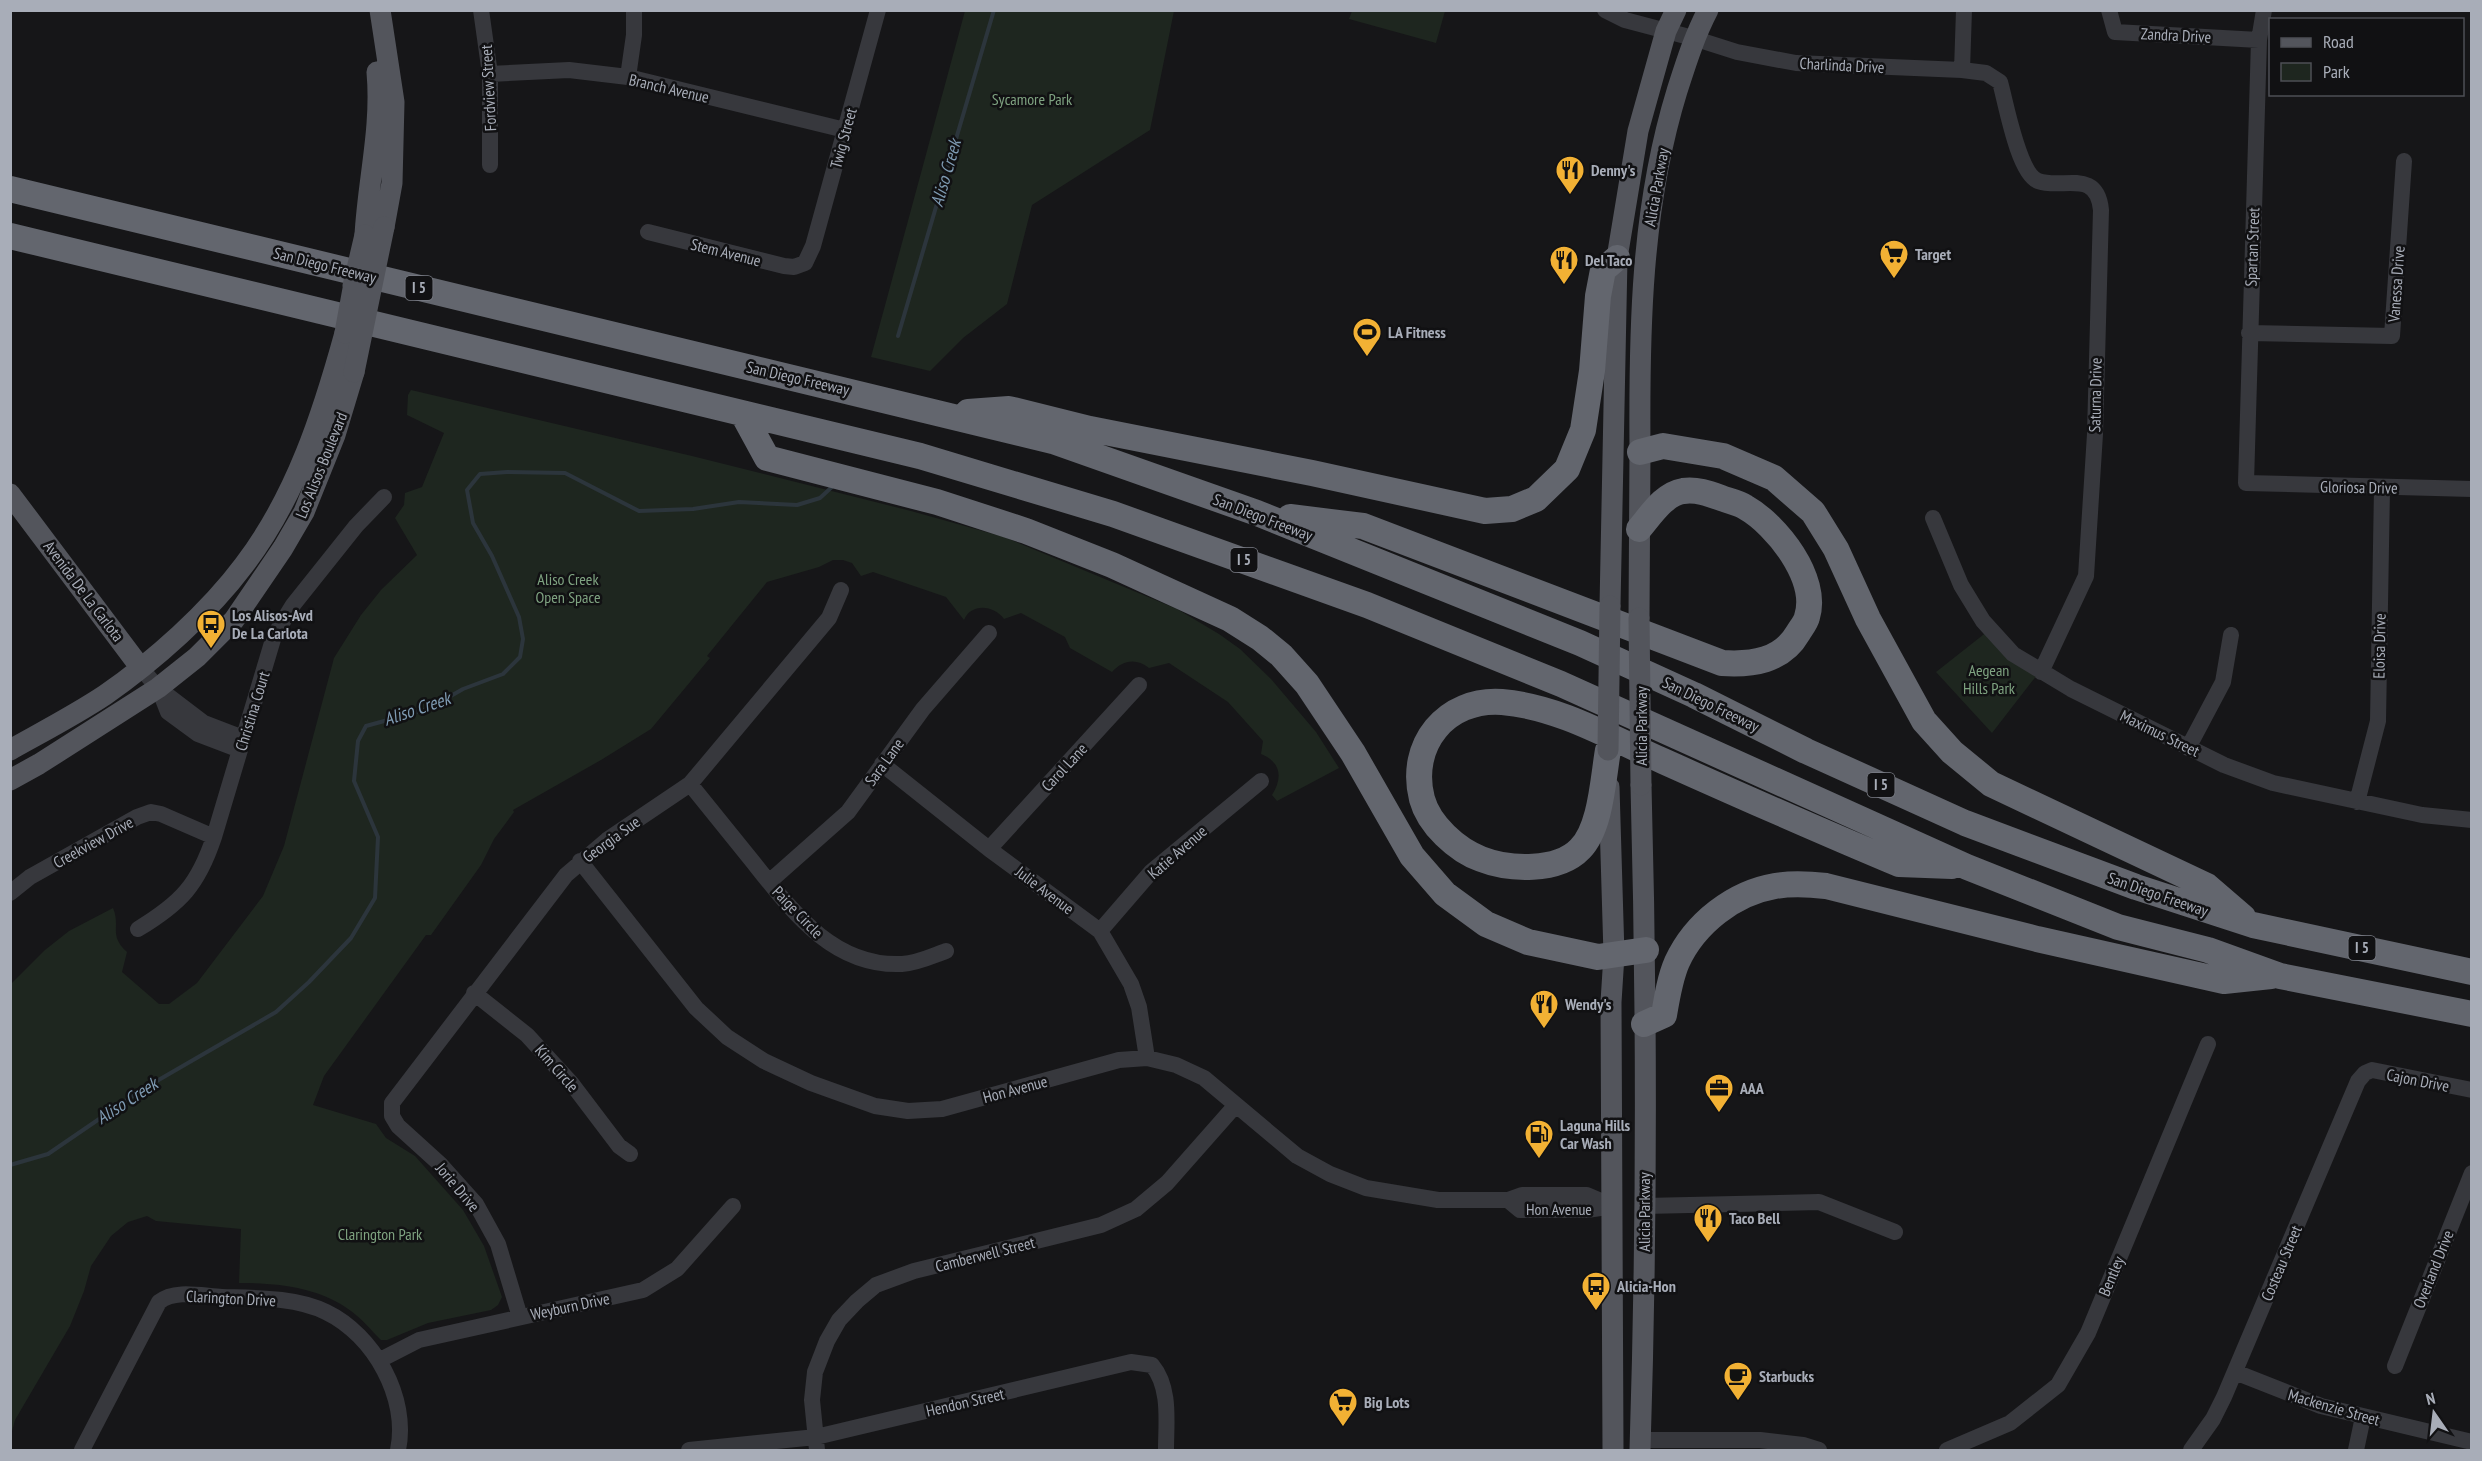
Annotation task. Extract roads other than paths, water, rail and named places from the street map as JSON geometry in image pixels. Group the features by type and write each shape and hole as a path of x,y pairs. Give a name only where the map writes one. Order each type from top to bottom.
{"highway":[{"name":"San Diego Freeway","path":"10,189 1053,441 1257,513 1580,643 1694,695 1806,751 1965,823 2136,887 2253,925 2472,972"},
{"name":"I 5","path":"10,236 906,452 1113,514 1367,605 1561,684 1967,867 2118,927 2208,950 2280,976 2472,1014"},
{"path":"935,411 1010,409 1090,429 1312,472 1463,507 1485,511 1512,509 1536,499 1567,469 1576,450 1582,430 1592,371 1598,296 1603,270 1618,252"},
{"path":"742,414 767,458 937,502 1026,531 1112,565 1230,619 1260,638 1307,684 1353,753 1412,856 1445,894 1486,924 1528,942 1598,957 1646,950"},
{"path":"1646,450 1663,446 1723,456 1774,478 1813,513 1836,549 1868,619 1924,721 1952,752 1991,784 2207,886 2253,925"},
{"path":"1257,513 1363,526 1722,663 1747,664 1773,658 1793,643 1808,617 1809,592 1798,563 1782,540 1746,507 1704,491 1682,491 1661,502 1639,529"},
{"path":"1608,750 1598,809 1589,836 1582,848 1570,858 1556,863 1507,865 1481,859 1452,842 1433,821 1423,802 1420,784 1422,756 1426,741 1437,726 1464,707 1485,702 1503,702 1573,720 1812,828 1899,864 1967,867"},
{"path":"1644,1024 1664,1015 1674,968 1696,932 1723,907 1747,894 1775,886 1802,884 1826,886 2037,939 2224,981 2280,976"}],"main road":[{"name":"Alicia Parkway","path":"1613,1450 1611,1002 1614,955 1608,750 1612,456 1618,252 1638,131 1666,31 1676,10"},
{"name":"Alicia Parkway","path":"1640,1445 1646,950 1639,618 1639,529 1646,450 1641,308 1651,204 1667,125 1693,38 1708,10"},
{"name":"Los Alisos Boulevard","path":"10,780 158,688 197,657 234,620 283,548 304,512 335,435 345,368 384,227 392,183 394,102 380,16"},
{"name":"Los Alisos Boulevard","path":"10,750 104,696 140,667 221,593 245,564 280,507 306,453 328,396 345,368 345,333 365,235 377,133 379,93 375,46 380,16"},
{"path":"1618,252 1646,250"},
{"path":"1612,456 1646,450"},
{"name":"Avenida De La Carlota","path":"10,494 140,667"},
{"path":"1613,1206 1644,1206"},
{"path":"1612,1302 1625,1349 1627,1428 1629,1434 1640,1445"}],"street":[{"name":"Fordview Street","path":"481,10 490,74 490,165"},
{"path":"628,77 634,35 634,10"},
{"name":"Twig Street","path":"805,263 813,246 878,10"},
{"name":"Charlinda Drive","path":"1605,10 1625,20 1737,52 1796,63 1986,73 2000,82 2023,164"},
{"path":"1962,70 1964,10"},
{"name":"Zandra Drive","path":"2109,10 2115,32 2259,40"},
{"name":"Spartan Street","path":"2246,483 2259,40 2264,10"},
{"name":"Branch Avenue","path":"490,74 569,70 628,77 845,130"},
{"name":"Vanessa Drive","path":"2249,333 2392,336 2404,161"},
{"name":"Saturna Drive","path":"2023,164 2037,181 2071,182 2087,186 2098,196 2101,210 2095,434 2086,576 2041,672"},
{"name":"Stem Avenue","path":"648,232 784,266 795,267 805,263"},
{"name":"Gloriosa Drive","path":"2246,483 2472,489"},
{"name":"Eloisa Drive","path":"2357,802 2378,722 2382,488"},
{"name":"Christina Court","path":"138,929 167,912 188,891 203,867 274,636 293,605 356,526 384,497"},
{"name":"Maximus Street","path":"1934,519 1971,606 2013,654 2041,672 2188,748 2224,765 2273,783 2422,815 2472,820"},
{"name":"Georgia Sue","path":"392,1103 566,875 580,861 690,784 829,618 841,590"},
{"name":"Sara Lane","path":"769,882 848,812 922,709 989,633"},
{"path":"2188,748 2223,682 2231,635"},
{"name":"Avenida De La Carlota","path":"140,667 158,688 168,712 198,734 242,744"},
{"name":"Carol Lane","path":"989,849 1139,685"},
{"name":"Julie Avenue","path":"882,764 989,849 1100,931 1131,984 1139,1007 1147,1058"},
{"name":"Katie Avenue","path":"1100,931 1151,872 1261,781"},
{"name":"Paige Circle","path":"690,784 769,882 809,928 825,940 854,955 884,963 916,962 946,951"},
{"name":"Creekview Drive","path":"10,893 30,877 137,817 151,812 160,813 214,837"},
{"name":"Hon Avenue","path":"580,861 696,1008 728,1037 764,1061 811,1083 875,1106 908,1111 942,1109 1119,1060 1147,1058 1176,1065 1204,1078 1297,1156 1330,1174 1366,1188 1438,1200 1508,1200 1522,1195 1587,1195 1613,1206"},
{"name":"Kim Circle","path":"474,993 527,1035 572,1084 619,1146 630,1154"},
{"name":"Bentley","path":"1947,1450 2010,1423 2058,1385 2088,1333 2208,1044"},
{"name":"Cajon Drive","path":"2365,1073 2372,1070 2472,1090"},
{"name":"Costeau Street","path":"2191,1450 2213,1419 2235,1372 2358,1081 2365,1073"},
{"name":"Jorie Drive","path":"392,1103 392,1116 398,1126 441,1165 476,1204 498,1244 520,1317"},
{"name":"Camberwell Street","path":"816,1444 812,1400 815,1372 827,1341 839,1320 876,1285 914,1271 1101,1225 1136,1209 1167,1183 1235,1106"},
{"name":"Overland Drive","path":"2395,1366 2472,1173"},
{"path":"1644,1206 1819,1202 1895,1232"},
{"name":"Weyburn Drive","path":"380,1360 419,1340 643,1290 677,1269 734,1206"},
{"name":"Clarington Drive","path":"82,1450 159,1302 168,1296 260,1298 296,1302 326,1311 353,1330 380,1360"},
{"path":"380,1360 394,1395 397,1410 398,1450"},
{"name":"Hendon Street","path":"689,1450 816,1444 1131,1362 1152,1365 1160,1374 1165,1386 1166,1450"},
{"name":"Mackenzie Street","path":"2235,1372 2304,1400 2363,1417 2472,1442"},
{"path":"2356,1450 2363,1417"},
{"path":"1640,1445 1760,1440 1803,1445 1820,1450"}],"waterway":[{"name":"Aliso Creek","path":"898,336 994,10"},
{"name":"Aliso Creek","path":"10,1165 48,1154 143,1089 276,1012 309,982 351,938 375,898 378,837 354,781 358,741 366,726 428,709 463,689 503,674 520,657 523,639 519,617 492,556 473,523 467,490 480,474 565,473 639,511 693,509 739,502 797,505 820,498 834,485"}],"place":[{"name":"Denny's","path":"1570,196"},
{"name":"Target","path":"1894,280"},
{"name":"Del Taco","path":"1564,286"},
{"name":"LA Fitness","path":"1367,358"},
{"name":"Los Alisos-Avd De La Carlota","path":"211,650"},
{"name":"Wendy's","path":"1544,1030"},
{"name":"AAA","path":"1719,1114"},
{"name":"Laguna Hills Car Wash","path":"1539,1160"},
{"name":"Taco Bell","path":"1708,1244"},
{"name":"Alicia-Hon","path":"1596,1312"},
{"name":"Starbucks","path":"1738,1402"},
{"name":"Big Lots","path":"1343,1428"}],"park label":[{"name":"Sycamore Park","path":"1032,99"},
{"name":"Aliso Creek Open Space","path":"568,588"},
{"name":"Aegean Hills Park","path":"1989,679"},
{"name":"Clarington Park","path":"380,1234"}]}
